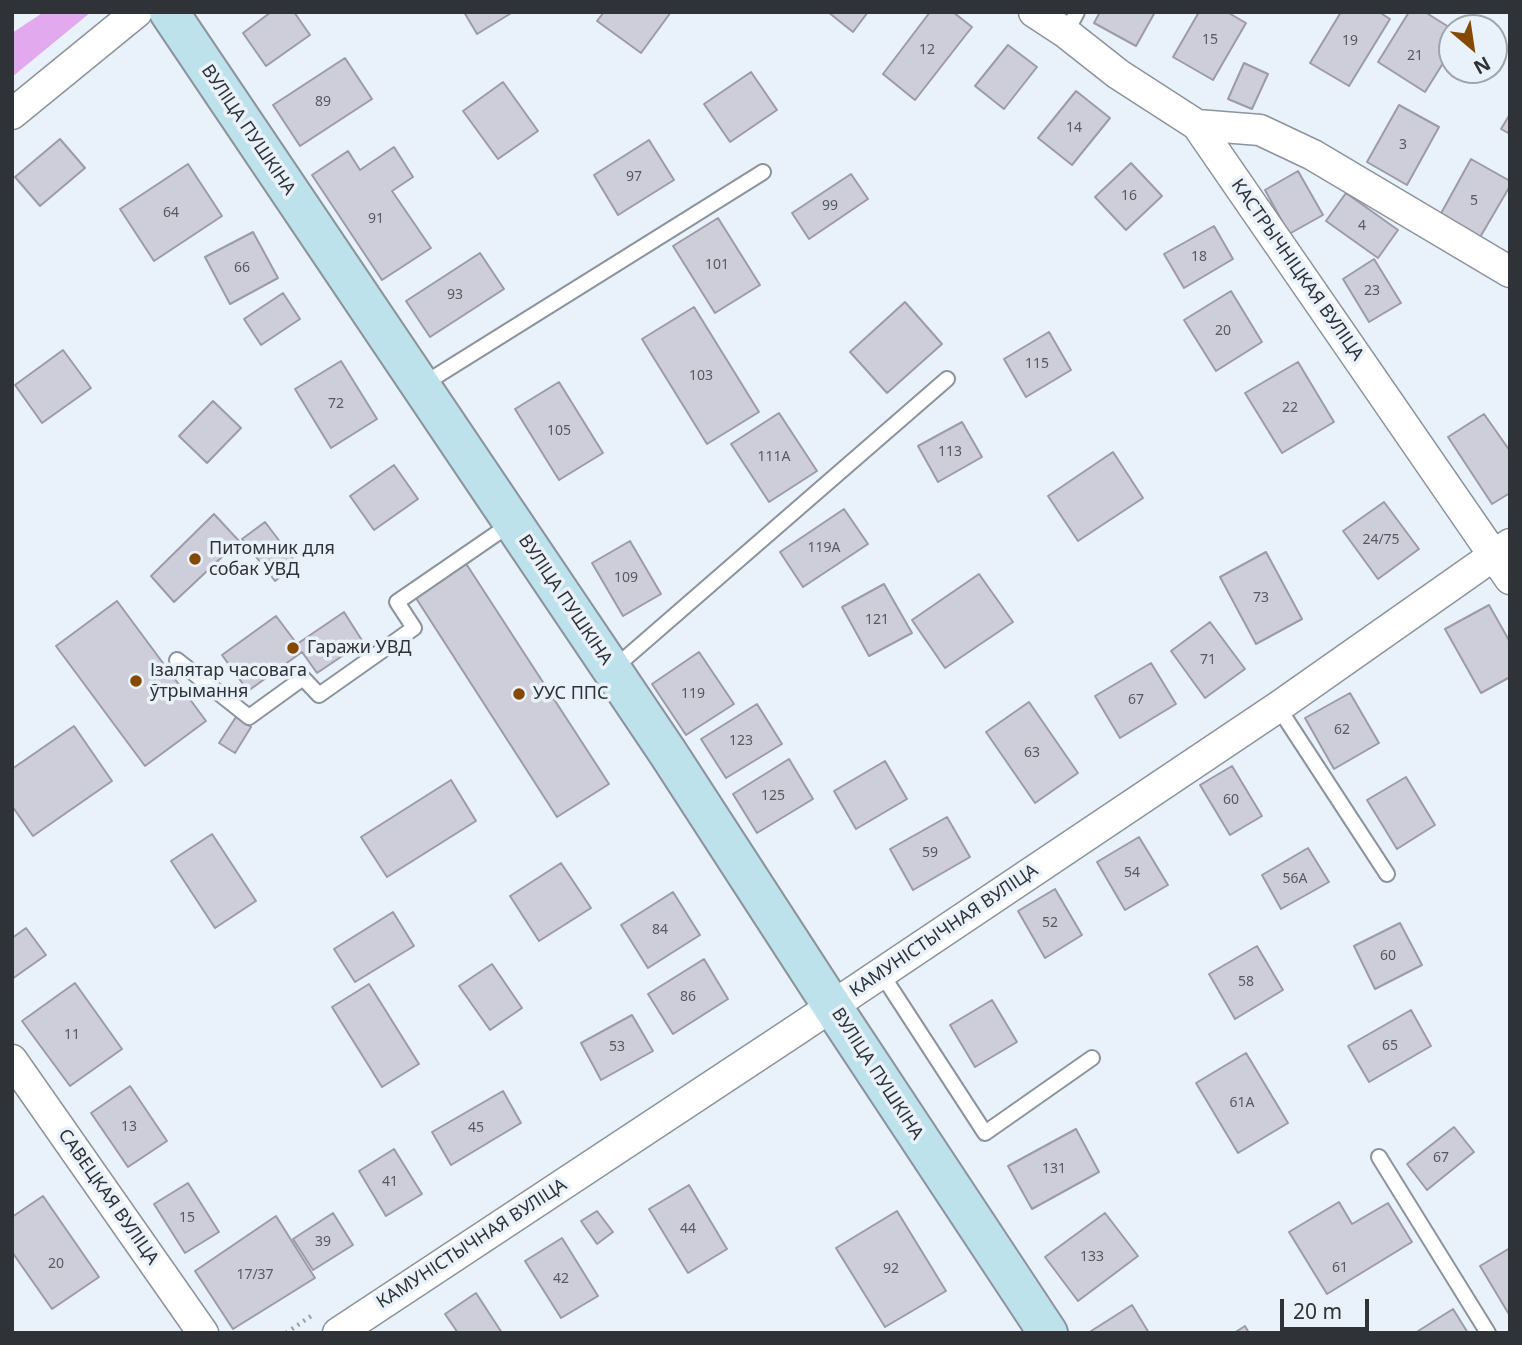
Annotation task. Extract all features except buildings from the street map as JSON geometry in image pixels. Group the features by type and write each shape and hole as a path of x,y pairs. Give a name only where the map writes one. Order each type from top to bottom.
{"main road":[{"name":"ВУЛІЦА ПУШКІНА","path":"169,12 668,753 1048,1333"}],"street":[{"path":"12,114 137,12"},
{"name":"КАСТРЫЧНІЦКАЯ ВУЛІЦА","path":"1034,12 1072,23 1118,74 1197,125 1505,560"},
{"path":"1197,125 1259,131 1314,155 1510,272"},
{"name":"КАМУНІСТЫЧНАЯ ВУЛІЦА","path":"338,1333 1278,707 1505,560"},
{"name":"САВЕЦКАЯ ВУЛІЦА","path":"12,1060 203,1333"}],"lane":[{"path":"421,386 763,172"},
{"path":"611,670 947,379"},
{"path":"177,660 249,717 303,678 319,695 415,628 397,602 513,522"},
{"path":"1278,707 1387,874"},
{"path":"881,973 985,1133 1092,1059"},
{"path":"1379,1157 1488,1333"}],"shaded area":[{"path":"44,12 91,12 12,77 12,33"}],"place":[{"name":"Питомник для собак УВД","path":"195,559"},
{"name":"Гаражи УВД","path":"293,648"},
{"name":"Ізалятар часовага ўтрымання","path":"136,681"},
{"name":"УУС ППС","path":"519,694"}]}
